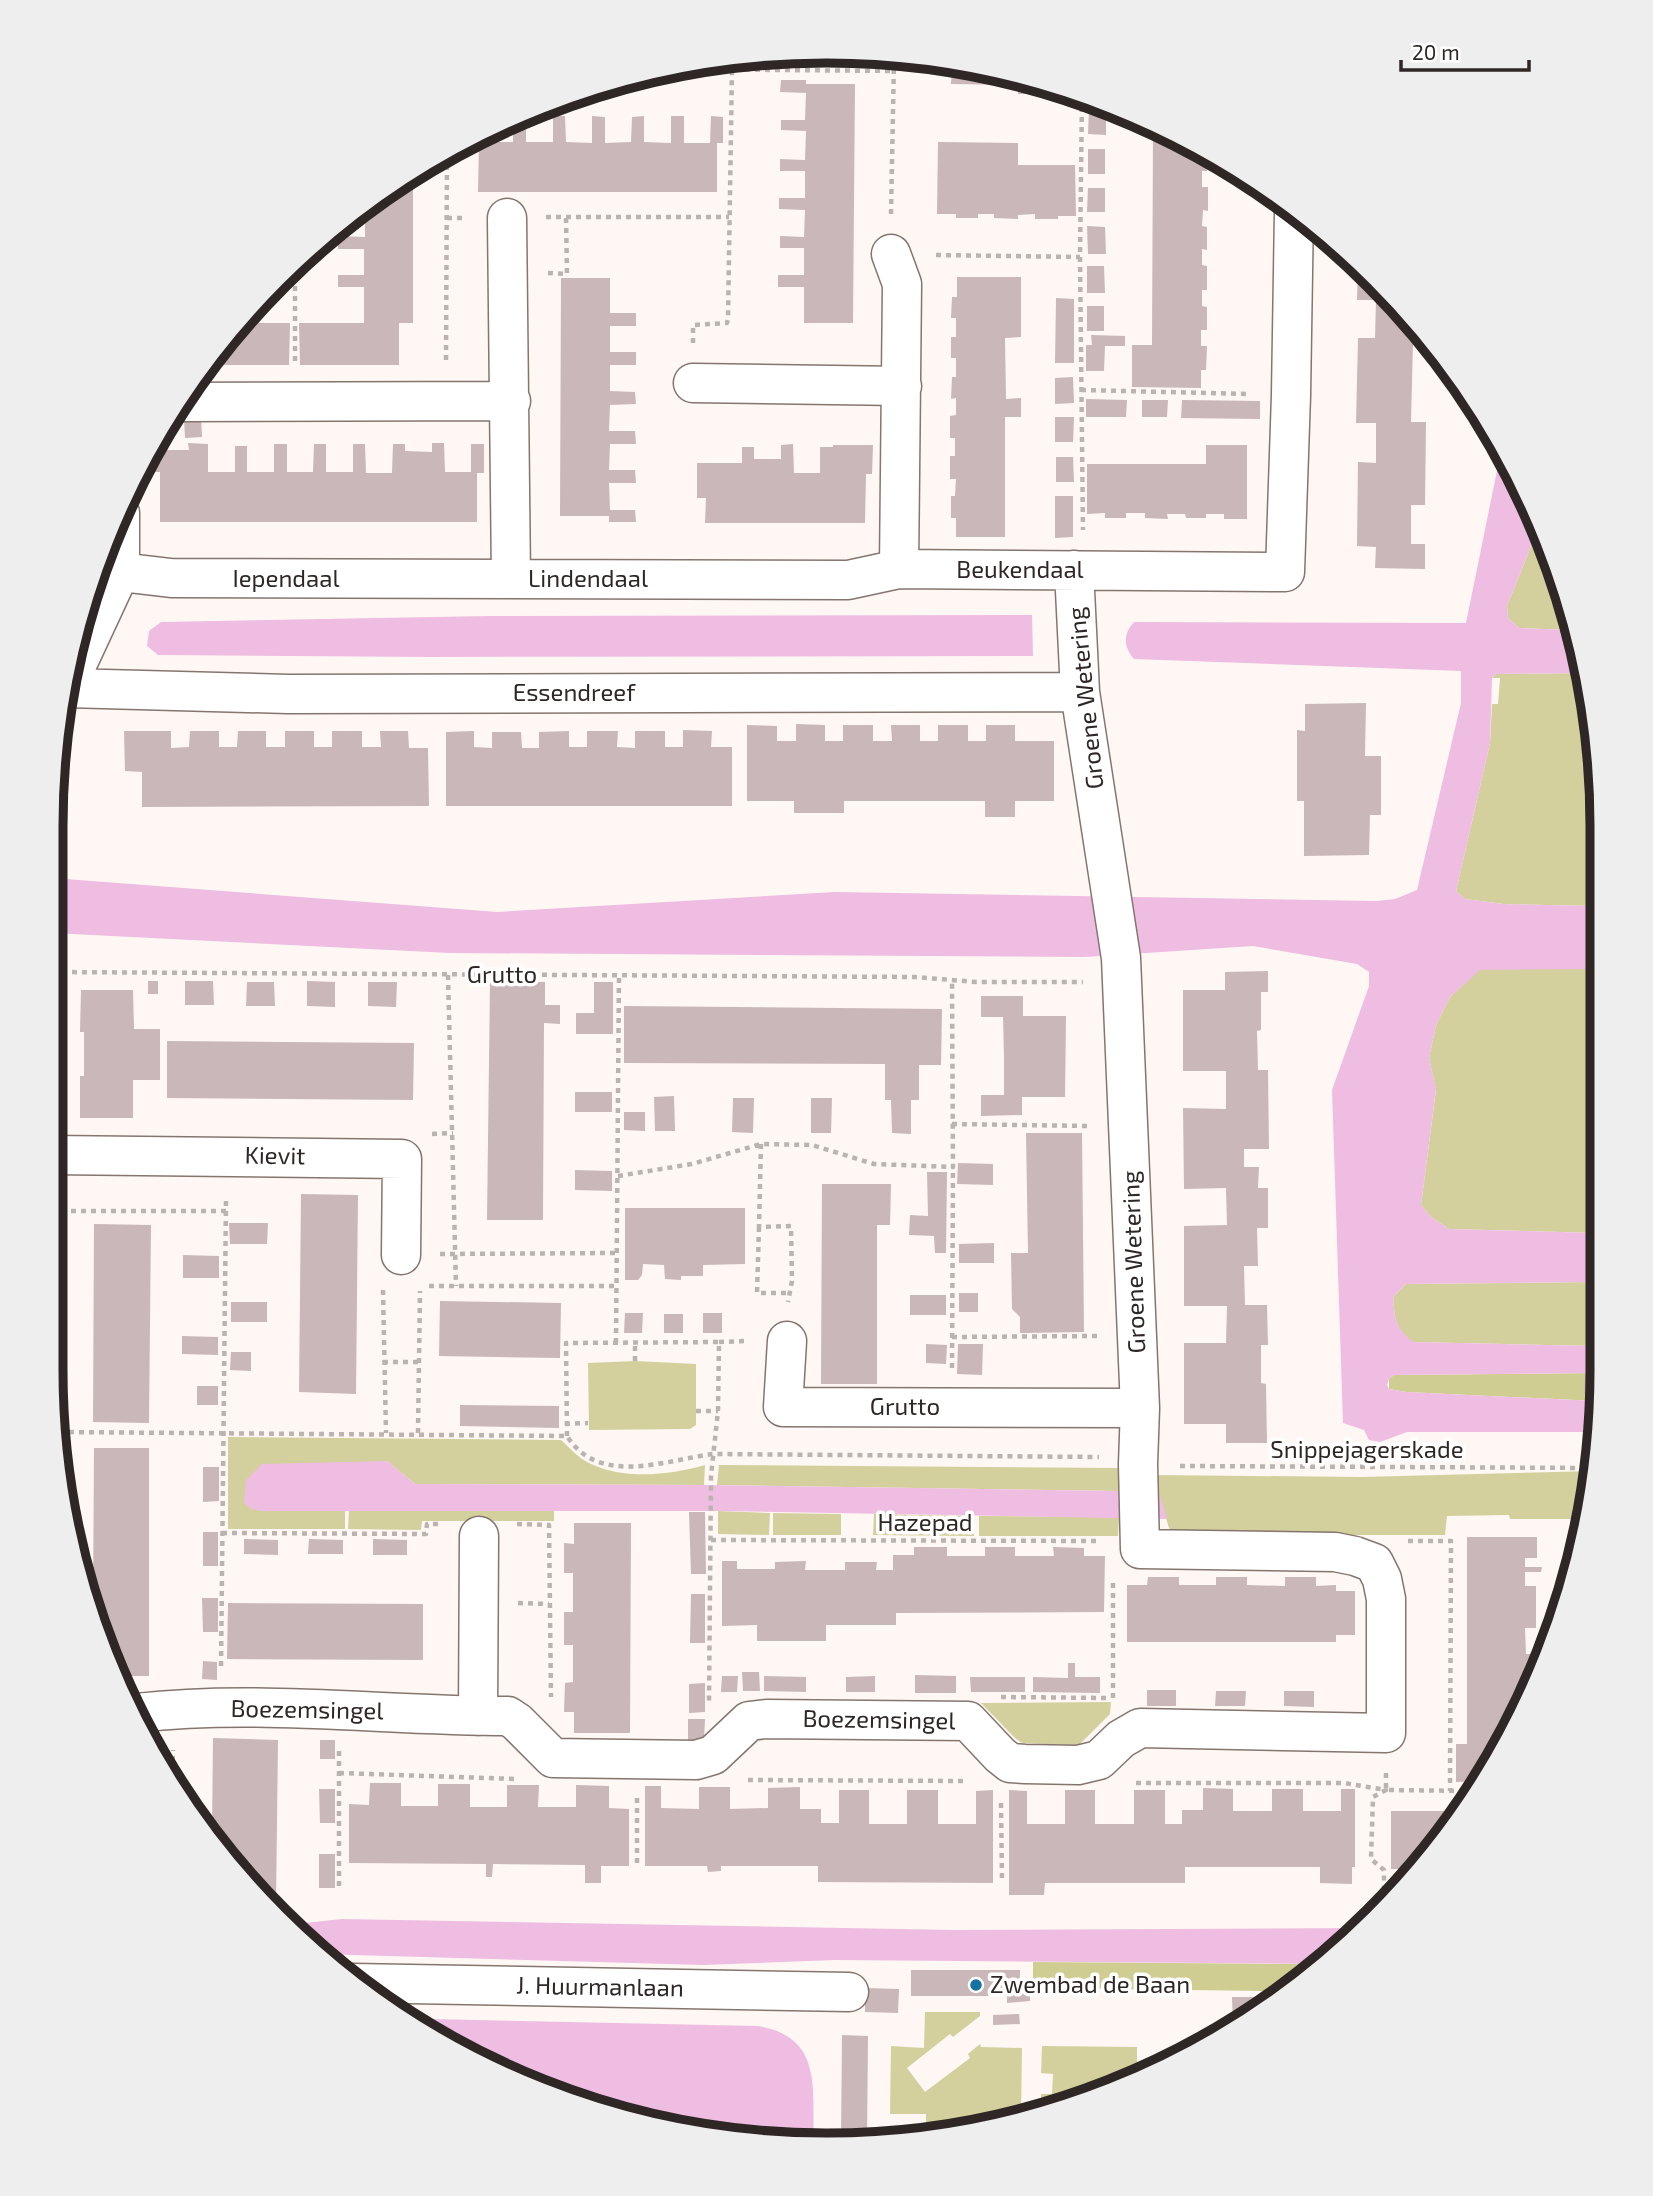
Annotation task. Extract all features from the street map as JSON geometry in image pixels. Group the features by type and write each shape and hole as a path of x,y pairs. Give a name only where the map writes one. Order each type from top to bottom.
{"street":[{"name":"Lindendaal","path":"507,218 511,579 848,580 899,569"},
{"name":"Beukendaal","path":"899,569 1285,572 1294,223"},
{"path":"891,254 902,284 899,569"},
{"path":"693,383 902,386"},
{"path":"192,402 511,401"},
{"path":"84,650 121,572 120,536"},
{"name":"Groene Wetering","path":"1079,570 1080,692 1122,970 1140,1408 1140,1536"},
{"name":"Iependaal","path":"121,572 171,578 511,579"},
{"name":"Essendreef","path":"76,687 288,694 1080,692"},
{"name":"Kievit","path":"63,1155 402,1158 410,1270"},
{"name":"Grutto","path":"787,1340 783,1407 1140,1408"},
{"path":"478,1716 479,1536"},
{"path":"1099,1760 1121,1739 1140,1728 1386,1733 1386,1599 1382,1579 1374,1563 1335,1552 1140,1549 1140,1536"},
{"name":"Boezemsingel","path":"145,1712 174,1709 339,1709 508,1716 553,1758 696,1760 713,1755 749,1721 968,1721 1010,1763 1077,1765 1099,1760"},
{"name":"J. Huurmanlaan","path":"374,1983 849,1992"}],"path":[{"path":"895,67 891,254 1080,257"},
{"path":"736,69 895,71"},
{"path":"693,383 693,325 727,323 732,70"},
{"path":"1079,570 1082,108"},
{"path":"447,164 447,403"},
{"path":"447,218 729,217"},
{"path":"295,279 295,403"},
{"path":"1081,390 1291,395"},
{"name":"Grutto","path":"63,972 915,977 951,980 1122,970"},
{"path":"448,975 456,1286"},
{"path":"616,1343 619,975"},
{"path":"951,980 951,1407"},
{"path":"953,1124 1128,1127"},
{"path":"618,1176 692,1164 761,1144 812,1145 874,1164 953,1167"},
{"path":"761,1144 758,1293 790,1293"},
{"path":"220,1709 226,1155"},
{"path":"63,1211 226,1211"},
{"path":"759,1227 791,1226 792,1281 787,1305 787,1340"},
{"path":"386,1433 383,1286 410,1270 455,1254 617,1253"},
{"path":"410,1270 456,1286 616,1286"},
{"path":"410,1270 419,1362 418,1433"},
{"path":"952,1338 1137,1336"},
{"path":"66,1432 567,1436 566,1343 719,1342 718,1411 711,1476 710,1518"},
{"path":"635,1344 635,1362"},
{"path":"383,1362 419,1362"},
{"path":"696,1411 718,1411"},
{"path":"565,1424 588,1423"},
{"name":"Snippejagerskade","path":"567,1436 574,1448 587,1456 626,1467 668,1464 713,1454 1583,1468"},
{"name":"Hazepad","path":"710,1540 1113,1541 1140,1536"},
{"path":"1374,1563 1399,1541 1451,1541 1450,1791"},
{"path":"1113,1580 1113,1698 1140,1728"},
{"path":"957,1721 962,1697 1113,1698"},
{"path":"339,1709 339,1886"},
{"path":"1386,1733 1386,1790"},
{"path":"339,1773 551,1779 553,1758"},
{"path":"637,1759 637,1863"},
{"path":"1099,1760 1098,1783 1344,1783 1386,1790 1463,1791"},
{"path":"1384,1890 1384,1870 1371,1859 1373,1797 1386,1790"},
{"path":"1001,1794 1002,1880"}],"shaded area":[{"path":"1498,465 1534,539 1507,606 1508,618 1519,628 1564,630 1574,673 1496,674 1492,678 1490,743 1456,891 1465,899 1503,904 1590,906 1590,969 1480,970 1450,997 1436,1025 1429,1058 1436,1089 1421,1205 1431,1217 1449,1229 1590,1233 1590,1282 1406,1284 1394,1296 1394,1310 1399,1328 1414,1342 1590,1346 1590,1373 1394,1375 1387,1385 1389,1389 1406,1392 1589,1401 1587,1432 1407,1432 1380,1442 1369,1440 1364,1430 1343,1423 1332,1090 1369,986 1369,972 1357,964 1253,946 1085,957 450,953 63,934 63,879 497,912 835,892 1377,901 1395,899 1417,890 1461,703 1461,671 1134,659 1126,645 1126,636 1134,622 1466,623"},
{"path":"1534,539 1564,630 1519,628 1508,618 1507,606"},
{"path":"1032,615 1033,656 158,655 147,646 149,631 161,622 489,616"},
{"path":"1574,673 1588,777 1590,906 1503,904 1465,899 1456,891 1490,743 1492,704 1498,704 1500,678 1492,678 1496,674"},
{"path":"1480,969 1590,969 1590,1233 1449,1229 1431,1217 1421,1205 1436,1090 1429,1058 1436,1025 1450,997"},
{"path":"1590,1282 1590,1346 1413,1342 1399,1328 1394,1310 1394,1296 1406,1284"},
{"path":"635,1361 696,1364 696,1425 690,1429 589,1430 588,1363"},
{"path":"1590,1373 1589,1401 1406,1392 1389,1389 1389,1379 1394,1375"},
{"path":"228,1437 561,1440 587,1462 618,1472 663,1473 705,1465 704,1485 415,1484 387,1461 251,1509 345,1510 345,1529 228,1529"},
{"path":"387,1461 415,1484 1118,1491 1158,1489 1167,1519 718,1511 261,1511 251,1509 244,1503 246,1480 262,1464"},
{"path":"719,1465 1118,1468 1118,1491 717,1485"},
{"path":"1583,1471 1575,1519 1510,1519 1509,1515 1447,1516 1445,1535 1185,1535 1169,1528 1153,1475 1362,1477"},
{"path":"349,1510 554,1511 554,1521 422,1521 421,1530 348,1529"},
{"path":"718,1511 770,1513 769,1535 718,1534"},
{"path":"773,1513 841,1514 841,1535 773,1535"},
{"path":"874,1514 973,1516 974,1536 873,1535"},
{"path":"979,1516 1119,1517 1118,1536 979,1536"},
{"path":"1111,1702 1110,1714 1080,1744 1074,1745 1022,1743 981,1703"},
{"path":"342,1919 955,1930 1346,1928 1305,1964 835,1960 703,1965 336,1954 302,1923"},
{"path":"1033,1962 1305,1964 1264,1994 1264,1991 1033,1988"},
{"path":"392,1997 412,1997 410,2009"},
{"path":"925,2012 980,2012 980,2016 953,2037 950,2034 907,2068 925,2092 970,2058 968,2054 980,2044 981,2047 1022,2048 1021,2108 926,2126 926,2114 890,2114 891,2046 924,2048"},
{"path":"428,2020 758,2026 779,2032 794,2041 804,2053 810,2068 814,2133 727,2126 629,2107 534,2075"},
{"path":"1042,2046 1137,2047 1137,2067 1041,2102 1041,2094 1052,2094 1053,2074 1041,2073"}],"building":[{"path":"952,74 1005,85 951,84"},
{"path":"781,80 806,80 806,84 855,84 853,323 804,323 804,287 778,287 778,275 804,275 804,248 780,248 780,236 804,237 805,210 779,209 779,198 805,198 805,171 780,171 780,159 805,160 806,131 781,130 781,120 805,120 806,93 780,92"},
{"path":"1018,88 1040,94 1018,94"},
{"path":"1089,110 1106,116 1106,135 1088,134"},
{"path":"553,116 565,116 566,142 592,143 592,116 605,117 605,143 631,142 632,117 644,116 644,142 671,143 671,116 684,116 684,143 710,143 711,116 723,117 723,143 717,143 717,192 478,192 479,147 489,142 513,142 513,131 526,125 526,142 553,142"},
{"path":"1153,137 1207,164 1207,171 1202,171 1202,187 1208,187 1208,211 1203,210 1202,226 1207,227 1207,250 1202,249 1202,265 1207,266 1207,290 1202,290 1202,306 1207,307 1207,330 1201,330 1201,346 1207,346 1206,370 1201,370 1201,388 1132,387 1132,345 1152,345"},
{"path":"938,142 1018,143 1018,165 1075,165 1076,216 1035,219 1035,214 1018,215 1018,219 994,218 994,214 978,214 978,218 956,218 956,214 937,214"},
{"path":"1088,149 1105,149 1105,174 1088,174"},
{"path":"413,185 413,323 399,323 399,365 300,365 299,323 364,323 364,287 338,287 338,275 364,275 364,249 338,249 338,240 343,236 365,237 365,219"},
{"path":"1088,188 1105,188 1105,212 1087,212"},
{"path":"1087,226 1105,227 1106,254 1088,254"},
{"path":"1087,266 1104,266 1105,293 1087,293"},
{"path":"957,277 1021,277 1021,337 1005,338 1006,399 1021,398 1021,417 1005,417 1005,537 956,537 956,518 951,518 951,496 955,496 956,479 950,479 950,456 955,456 955,438 950,438 950,416 956,415 956,398 951,399 952,377 956,377 956,358 951,358 951,337 956,337 956,318 951,318 952,297 957,297"},
{"path":"561,278 610,278 610,313 636,313 636,326 610,326 610,352 636,352 636,365 610,365 610,391 635,392 636,404 610,405 609,431 635,431 636,444 610,444 609,470 635,470 636,483 609,483 610,510 635,510 636,522 609,522 609,516 560,516"},
{"path":"1358,279 1415,341 1413,341 1411,422 1426,422 1425,505 1411,505 1411,544 1425,544 1425,569 1375,568 1376,547 1357,546 1358,462 1376,463 1376,423 1356,423 1358,338 1375,338 1376,300 1357,300"},
{"path":"1056,298 1074,299 1074,363 1055,363"},
{"path":"1087,306 1104,306 1104,331 1087,331"},
{"path":"252,323 290,323 289,365 219,365"},
{"path":"1091,335 1125,336 1125,346 1105,346 1104,371 1086,371 1086,345 1092,345"},
{"path":"1073,377 1074,403 1055,404 1055,378"},
{"path":"1086,399 1127,400 1126,417 1086,417"},
{"path":"1142,400 1168,400 1167,417 1142,417"},
{"path":"1182,400 1260,401 1260,419 1181,418"},
{"path":"201,417 202,437 185,438 184,418"},
{"path":"1055,417 1074,417 1073,442 1055,442"},
{"path":"188,443 208,444 208,472 235,472 235,446 247,446 247,472 274,472 274,444 287,444 287,472 313,472 314,444 326,444 326,472 353,472 353,444 365,444 366,473 392,473 393,444 405,444 405,451 432,452 432,443 444,443 445,472 471,472 471,444 484,444 484,473 477,473 477,522 160,522 160,472 153,472 153,468 162,450 189,450"},
{"path":"793,444 794,473 820,473 820,447 873,445 872,474 866,474 865,523 705,523 706,498 697,498 697,463 742,463 742,447 754,447 754,459 781,459 781,445"},
{"path":"1206,445 1247,445 1247,519 1224,519 1224,514 1186,518 1185,514 1167,514 1168,519 1145,518 1145,513 1126,513 1126,518 1105,518 1105,513 1087,514 1087,464 1206,464"},
{"path":"1056,457 1073,457 1074,482 1056,482"},
{"path":"1055,496 1073,496 1073,537 1055,538"},
{"path":"1366,703 1365,756 1381,756 1381,815 1370,815 1369,855 1304,856 1304,801 1297,801 1297,730 1305,731 1305,704"},
{"path":"796,724 825,725 825,741 843,741 843,725 873,725 873,741 892,741 891,725 920,725 920,741 938,741 938,725 968,725 968,741 986,741 986,725 1015,725 1015,741 1054,741 1054,801 1015,801 1015,817 985,817 985,801 844,801 844,813 794,813 794,801 747,801 747,725 777,726 777,741 796,741"},
{"path":"683,730 712,731 711,747 732,747 732,806 446,806 446,732 474,731 474,747 492,748 492,732 521,732 522,748 539,748 539,732 569,731 569,747 587,747 587,731 618,731 617,747 635,748 635,731 665,731 665,747 683,747"},
{"path":"124,731 171,731 171,748 189,747 190,731 219,731 219,747 237,747 238,731 266,731 266,747 285,747 285,731 314,731 314,747 332,747 332,731 362,731 362,747 381,747 380,731 408,731 409,748 428,748 429,806 142,807 142,772 125,771"},
{"path":"1268,971 1268,992 1261,992 1261,1030 1257,1031 1258,1070 1268,1070 1269,1149 1244,1149 1244,1167 1259,1167 1258,1188 1268,1188 1268,1228 1257,1228 1258,1266 1244,1266 1245,1305 1267,1305 1268,1345 1261,1345 1261,1383 1266,1384 1267,1443 1226,1443 1226,1424 1184,1424 1184,1343 1226,1343 1227,1306 1184,1306 1184,1226 1227,1225 1226,1188 1184,1189 1183,1108 1226,1109 1226,1071 1183,1071 1183,990 1225,990 1225,972"},
{"path":"148,981 158,981 158,994 148,994"},
{"path":"185,981 213,981 214,1005 185,1005"},
{"path":"307,981 335,982 335,1007 307,1006"},
{"path":"247,982 274,982 275,1006 246,1006"},
{"path":"368,982 397,982 396,1007 368,1006"},
{"path":"490,982 545,982 545,1005 560,1005 560,1024 544,1023 543,1220 487,1220"},
{"path":"594,982 613,982 613,1034 576,1034 576,1013 594,1013"},
{"path":"81,990 133,990 134,1029 160,1029 160,1080 133,1080 133,1118 80,1118 80,1076 84,1076 84,1032 80,1032"},
{"path":"981,996 1023,996 1023,1016 1066,1016 1065,1097 1022,1097 1022,1115 981,1116 981,1095 1004,1095 1004,1056 1003,1017 981,1017"},
{"path":"624,1006 942,1009 941,1065 919,1065 919,1100 911,1100 911,1134 892,1133 891,1100 885,1100 885,1064 624,1063"},
{"path":"167,1041 414,1043 413,1100 167,1098"},
{"path":"575,1092 612,1092 612,1112 575,1112"},
{"path":"674,1096 675,1131 655,1131 654,1097"},
{"path":"733,1098 754,1098 753,1133 732,1132"},
{"path":"811,1098 832,1098 831,1133 811,1133"},
{"path":"624,1112 645,1112 645,1131 624,1130"},
{"path":"1026,1133 1082,1133 1084,1332 1020,1333 1020,1317 1012,1309 1011,1253 1028,1253"},
{"path":"958,1163 993,1164 993,1185 957,1184"},
{"path":"575,1170 612,1171 612,1191 575,1190"},
{"path":"927,1172 947,1172 946,1253 935,1253 934,1236 909,1235 910,1215 928,1216"},
{"path":"822,1184 891,1184 890,1225 877,1225 877,1384 821,1384"},
{"path":"301,1194 358,1195 356,1394 299,1392"},
{"path":"625,1208 745,1208 745,1264 703,1265 703,1276 681,1276 681,1280 665,1279 664,1265 643,1264 642,1275 638,1280 625,1280"},
{"path":"229,1223 268,1223 267,1244 230,1244"},
{"path":"94,1224 151,1225 149,1423 93,1422"},
{"path":"994,1243 994,1263 959,1263 959,1244"},
{"path":"183,1255 219,1256 219,1278 183,1278"},
{"path":"959,1293 978,1293 978,1312 959,1312"},
{"path":"910,1295 946,1295 946,1315 910,1315"},
{"path":"440,1301 561,1303 560,1358 439,1356"},
{"path":"231,1302 267,1302 267,1322 231,1322"},
{"path":"625,1313 643,1313 642,1333 624,1333"},
{"path":"703,1313 722,1313 722,1333 703,1333"},
{"path":"664,1314 683,1314 683,1333 664,1333"},
{"path":"182,1336 218,1337 218,1355 182,1354"},
{"path":"926,1344 947,1345 946,1364 926,1363"},
{"path":"958,1344 983,1344 982,1375 957,1374"},
{"path":"231,1352 251,1352 251,1371 230,1370"},
{"path":"1585,1374 1590,1374 1589,1394 1584,1394"},
{"path":"197,1386 218,1386 218,1405 197,1405"},
{"path":"460,1405 559,1406 559,1428 460,1426"},
{"path":"94,1448 149,1448 149,1676 128,1676 93,1580"},
{"path":"203,1467 219,1467 219,1501 203,1502"},
{"path":"689,1512 705,1512 706,1574 691,1574"},
{"path":"574,1523 631,1523 630,1733 574,1733 574,1712 564,1712 565,1683 573,1682 573,1645 564,1645 564,1612 573,1612 573,1573 564,1573 564,1543 574,1544"},
{"path":"203,1532 218,1532 218,1566 203,1566"},
{"path":"1467,1537 1537,1537 1537,1558 1525,1558 1525,1567 1542,1567 1541,1572 1525,1572 1525,1586 1536,1586 1536,1628 1525,1628 1526,1654 1535,1654 1488,1751 1469,1782 1456,1782 1456,1744 1467,1744"},
{"path":"244,1539 278,1540 278,1555 244,1554"},
{"path":"309,1539 343,1540 343,1554 308,1554"},
{"path":"373,1539 407,1540 407,1555 373,1555"},
{"path":"914,1547 947,1547 947,1556 985,1556 985,1547 1015,1547 1015,1556 1054,1556 1053,1547 1084,1548 1084,1556 1105,1556 1104,1612 896,1613 896,1625 826,1625 826,1641 757,1641 757,1625 722,1626 722,1561 737,1561 737,1569 775,1569 775,1562 806,1561 805,1570 845,1570 845,1562 877,1562 876,1570 893,1570 893,1555 914,1555"},
{"path":"1148,1577 1179,1577 1179,1585 1216,1585 1216,1577 1247,1577 1247,1585 1285,1586 1285,1577 1316,1577 1316,1586 1336,1585 1336,1591 1355,1591 1355,1635 1336,1635 1336,1642 1127,1642 1127,1585 1147,1585"},
{"path":"691,1594 705,1594 705,1643 690,1643"},
{"path":"202,1598 218,1598 218,1632 203,1632"},
{"path":"228,1603 423,1604 423,1660 227,1659"},
{"path":"203,1661 217,1662 217,1680 202,1679"},
{"path":"1068,1663 1075,1663 1075,1677 1100,1677 1100,1693 1033,1692 1033,1677 1068,1678"},
{"path":"742,1672 759,1672 760,1691 743,1691"},
{"path":"915,1675 956,1676 956,1693 915,1693"},
{"path":"722,1676 738,1676 737,1692 721,1692"},
{"path":"764,1676 806,1677 806,1692 764,1691"},
{"path":"875,1676 875,1692 846,1692 846,1677"},
{"path":"970,1677 1025,1677 1025,1692 971,1692"},
{"path":"705,1683 705,1712 689,1713 689,1684"},
{"path":"1147,1690 1176,1690 1176,1706 1147,1706"},
{"path":"1216,1691 1246,1691 1245,1706 1215,1706"},
{"path":"1284,1691 1314,1691 1314,1707 1284,1706"},
{"path":"688,1719 705,1719 704,1740 688,1740"},
{"path":"213,1738 278,1740 276,1898 252,1873 212,1822"},
{"path":"320,1740 335,1740 335,1759 320,1759"},
{"path":"370,1783 401,1783 401,1806 438,1806 438,1784 470,1784 470,1807 507,1807 507,1785 539,1785 538,1807 576,1807 576,1785 609,1786 609,1808 629,1809 629,1866 601,1866 601,1883 585,1883 585,1865 493,1864 492,1877 486,1877 486,1864 349,1863 349,1804 369,1805"},
{"path":"645,1786 661,1786 661,1808 699,1809 699,1787 730,1787 730,1809 768,1808 768,1788 800,1787 800,1809 821,1809 821,1823 839,1823 839,1790 869,1790 869,1824 907,1824 907,1790 938,1790 938,1824 976,1824 976,1791 993,1790 993,1883 818,1882 818,1866 721,1866 721,1871 708,1872 707,1866 645,1866"},
{"path":"1203,1788 1233,1789 1233,1811 1272,1811 1272,1789 1303,1789 1303,1811 1341,1811 1341,1789 1355,1789 1355,1867 1352,1867 1352,1884 1320,1883 1320,1867 1185,1867 1185,1883 1045,1883 1044,1895 1009,1895 1009,1790 1027,1791 1027,1824 1065,1824 1065,1790 1095,1790 1095,1824 1134,1824 1134,1790 1165,1790 1165,1824 1182,1824 1182,1810 1203,1810"},
{"path":"319,1789 335,1789 335,1823 320,1823"},
{"path":"1391,1811 1449,1811 1404,1869 1391,1869"},
{"path":"319,1854 335,1854 335,1888 319,1888"},
{"path":"911,1970 1020,1970 1020,1983 1030,1983 1030,2001 1007,2003 1007,1996 911,1996"},
{"path":"865,1988 899,1989 898,2013 865,2012"},
{"path":"1232,1997 1259,1997 1251,2004 1233,2016"},
{"path":"1019,2014 1020,2024 993,2025 993,2015"},
{"path":"842,2035 868,2036 867,2131 841,2132"}],"place":[{"name":"Zwembad de Baan","path":"976,1985"}]}
